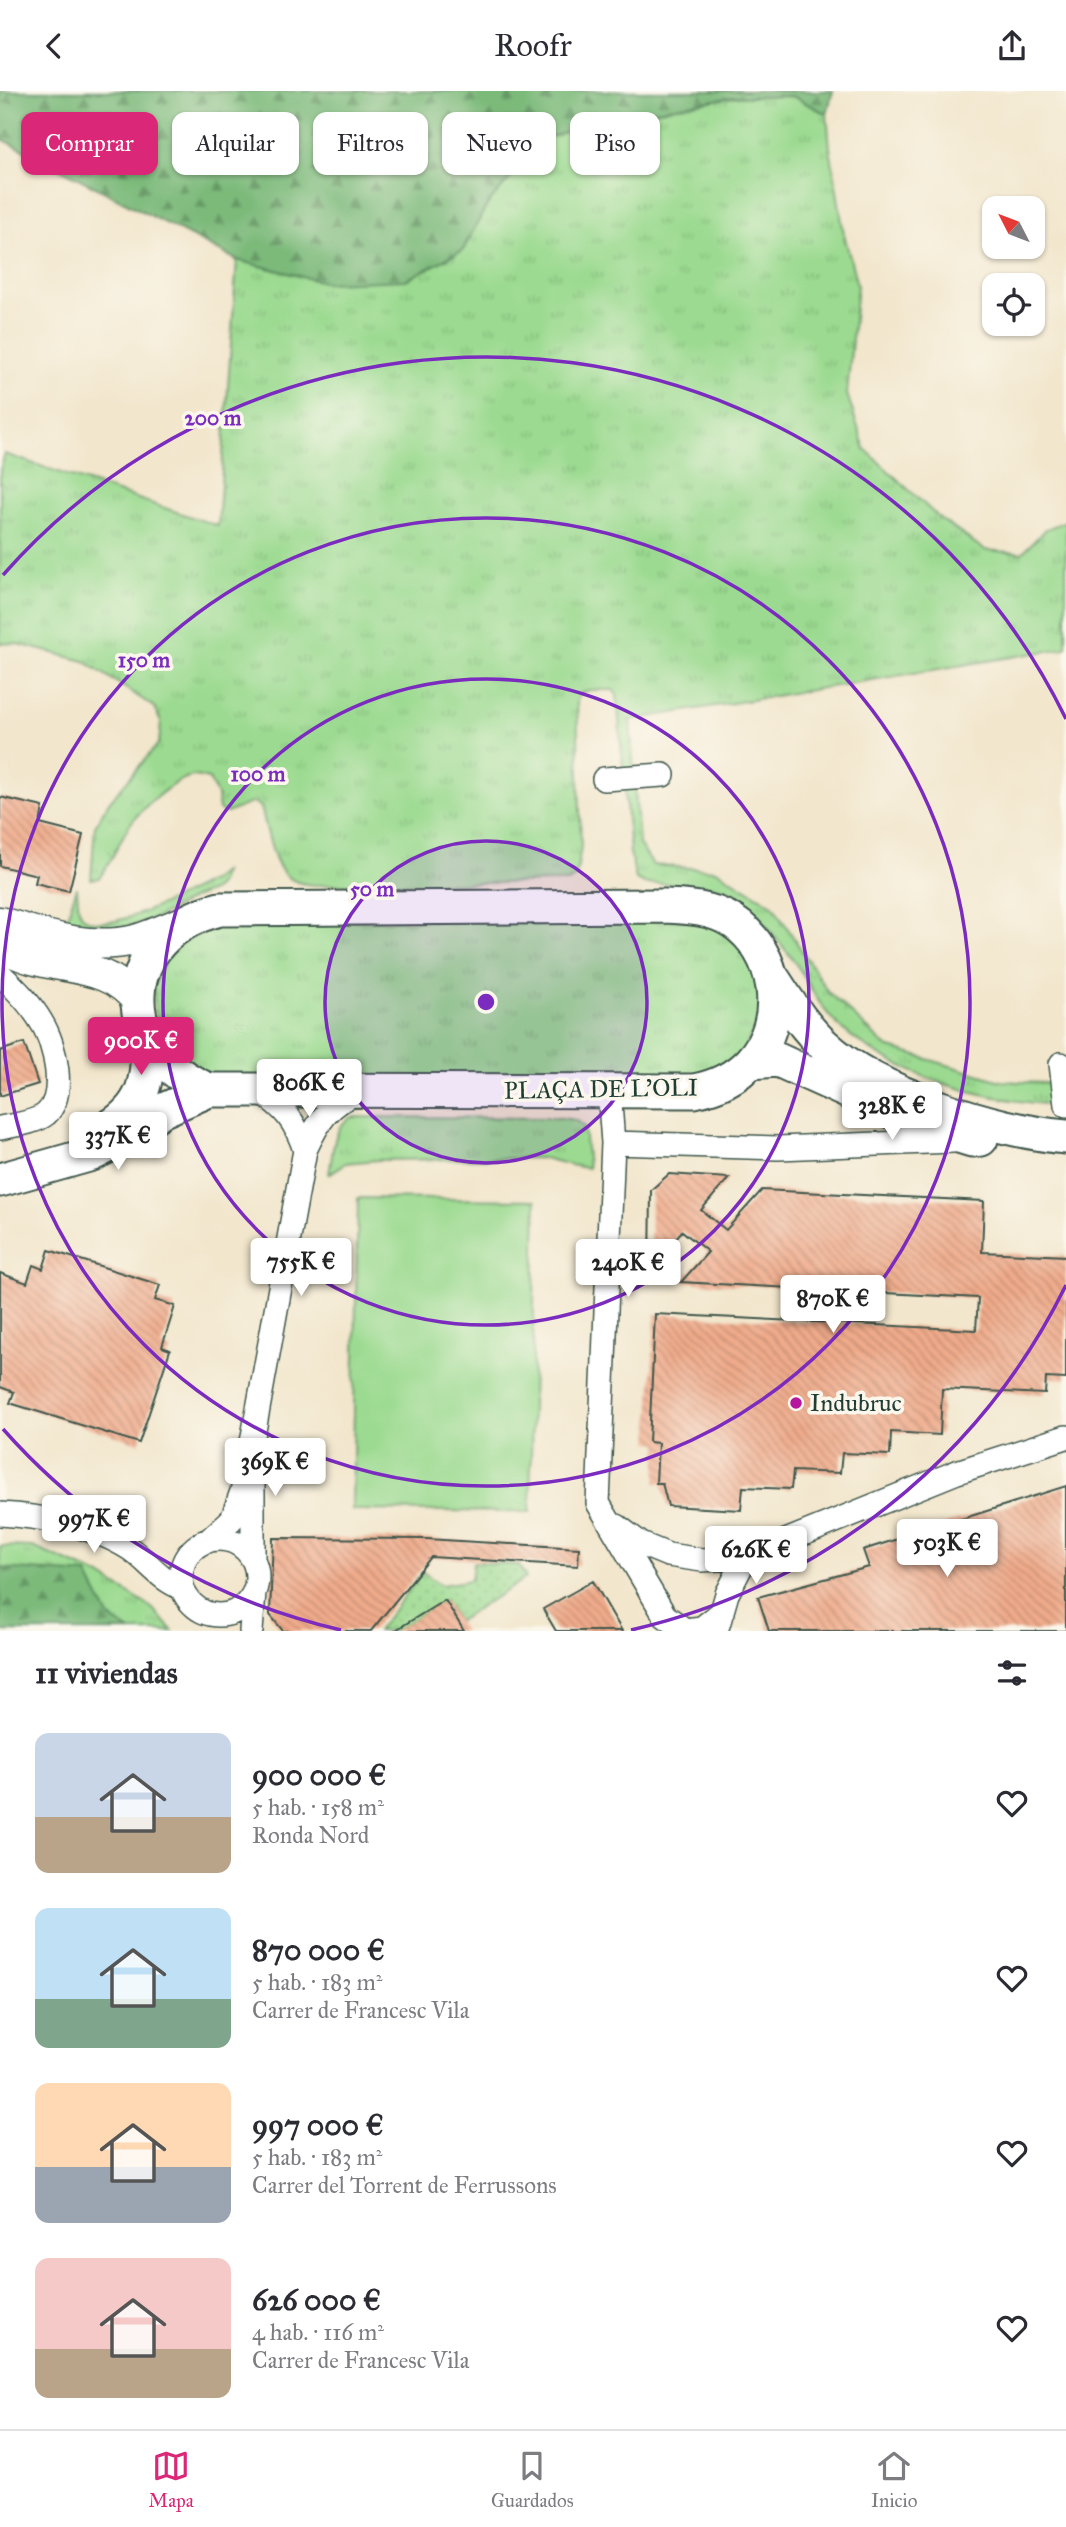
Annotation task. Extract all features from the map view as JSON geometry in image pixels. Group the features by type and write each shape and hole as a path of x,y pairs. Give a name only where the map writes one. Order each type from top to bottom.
{"main road":[{"name":"PLAÇA DE L'OLI","path":"237,908 695,908 720,915 742,929 764,955 772,977 774,1013 765,1042 751,1062 737,1073 717,1085 694,1091 209,1090 183,1079 158,1056 148,1041 138,1002 141,979 150,954 162,938 181,922 207,912 237,908"},
{"path":"772,977 802,1020 825,1046 840,1058 887,1084 949,1110 989,1124 1051,1136"},
{"path":"0,1162 66,1147 112,1126 129,1112 146,1084 148,1041"},
{"path":"751,1062 778,1061 917,1123 972,1140 1051,1136"},
{"path":"0,1179 92,1154 116,1142 162,1111 209,1090"},
{"path":"949,1110 1003,1117 1066,1118"}],"street":[{"path":"604,779 663,775"},
{"path":"0,922 44,936 100,944 135,940 181,922"},
{"path":"0,947 30,959 109,977 125,986 138,1002"},
{"path":"0,974 23,997 43,1025 55,1060 59,1090 49,1111 41,1117 0,1128"},
{"path":"1061,1064 1066,1105"},
{"path":"610,1090 613,1143 598,1503 670,1623 685,1630 702,1628 721,1612 746,1557"},
{"path":"259,1091 286,1112 298,1130 305,1150"},
{"path":"209,1631 188,1597 180,1575 182,1564 192,1550 208,1541 232,1519 244,1486 305,1150 325,1114 337,1102 360,1092"},
{"path":"613,1143 778,1148 972,1140"},
{"path":"251,1631 257,1579 253,1560 253,1437"},
{"path":"607,1520 641,1544 668,1555 702,1560 746,1557 957,1472 1066,1437"},
{"path":"0,1514 36,1516 102,1535 132,1550 170,1584 215,1615 228,1613 247,1602 254,1592"},
{"path":"208,1541 223,1538 232,1540 246,1549 253,1560"},
{"path":"652,1595 656,1568 668,1555"},
{"path":"702,1560 721,1612"}],"green space":[{"path":"0,91 833,91 827,114 792,96 733,97 646,112 570,112 570,130 556,135 556,112 442,112 442,175 513,175 487,205 463,250 406,280 327,283 237,260 72,175 158,175 158,112 21,112 21,149 0,138"},
{"path":"792,96 827,114 844,234 857,285 847,394 865,449 940,519 985,550 1022,553 1046,529 1066,521 1066,648 630,720 639,844 653,865 716,870 773,905 828,992 887,1047 1001,1081 1066,1084 1066,1105 976,1093 917,1073 889,1060 833,1020 782,946 735,893 704,885 646,884 636,879 630,853 617,695 613,690 590,690 581,693 577,700 581,847 576,877 568,882 300,883 287,876 278,864 261,807 253,802 227,813 219,810 217,795 209,779 193,776 167,789 141,812 129,826 104,872 99,878 91,879 95,826 109,802 159,743 161,722 154,707 84,661 18,644 0,643 0,470 5,454 218,526 237,260 327,283 463,250 487,205 513,175 556,175 556,135 570,130 570,175 660,175 660,112 646,112 733,97"},
{"path":"223,872 219,884 213,890 151,920 115,928 64,926 77,887 81,914 91,921 106,922 146,911 213,880"},
{"path":"686,920 715,926 744,947 764,1007 741,1057 702,1079 234,1080 194,1070 157,1027 153,987 171,947 227,921"},
{"path":"352,1117 575,1120 584,1127 588,1168 542,1158 378,1160 346,1163 329,1174 337,1134 345,1121"},
{"path":"358,1198 536,1200 530,1512 352,1510"},
{"path":"0,1546 33,1547 99,1575 152,1608 173,1631 0,1631"},
{"path":"473,1562 519,1565 526,1578 458,1621 445,1600 394,1631 377,1631 423,1572 441,1585 471,1580"},
{"path":"0,1568 87,1574 109,1617 130,1631 0,1631"}],"building":[{"path":"0,797 43,807 40,824 83,835 69,891 35,883 37,875 0,866"},
{"path":"24,1043 38,1084 0,1096 0,1051"},
{"path":"669,1174 729,1178 701,1210 726,1230 762,1190 984,1201 982,1252 1066,1256 1066,1379 1046,1378 1045,1394 942,1389 940,1435 891,1432 890,1455 842,1453 840,1473 793,1471 791,1489 743,1487 741,1510 668,1506 662,1483 656,1483 658,1443 649,1442 655,1314 976,1330 978,1298 681,1282 708,1252 682,1231 650,1268 651,1190"},
{"path":"49,1250 160,1285 155,1300 175,1306 162,1347 170,1350 139,1443 10,1403 14,1392 0,1387 0,1273 27,1283 33,1265 43,1269"},
{"path":"1066,1486 1066,1631 769,1631 758,1597 869,1567 863,1550"},
{"path":"273,1538 427,1539 579,1548 578,1566 431,1557 371,1631 283,1631 270,1615"},
{"path":"593,1581 622,1631 556,1631 543,1609"},
{"path":"445,1600 464,1631 394,1631"}],"place":[{"name":"Indubruc","path":"796,1403"}]}
